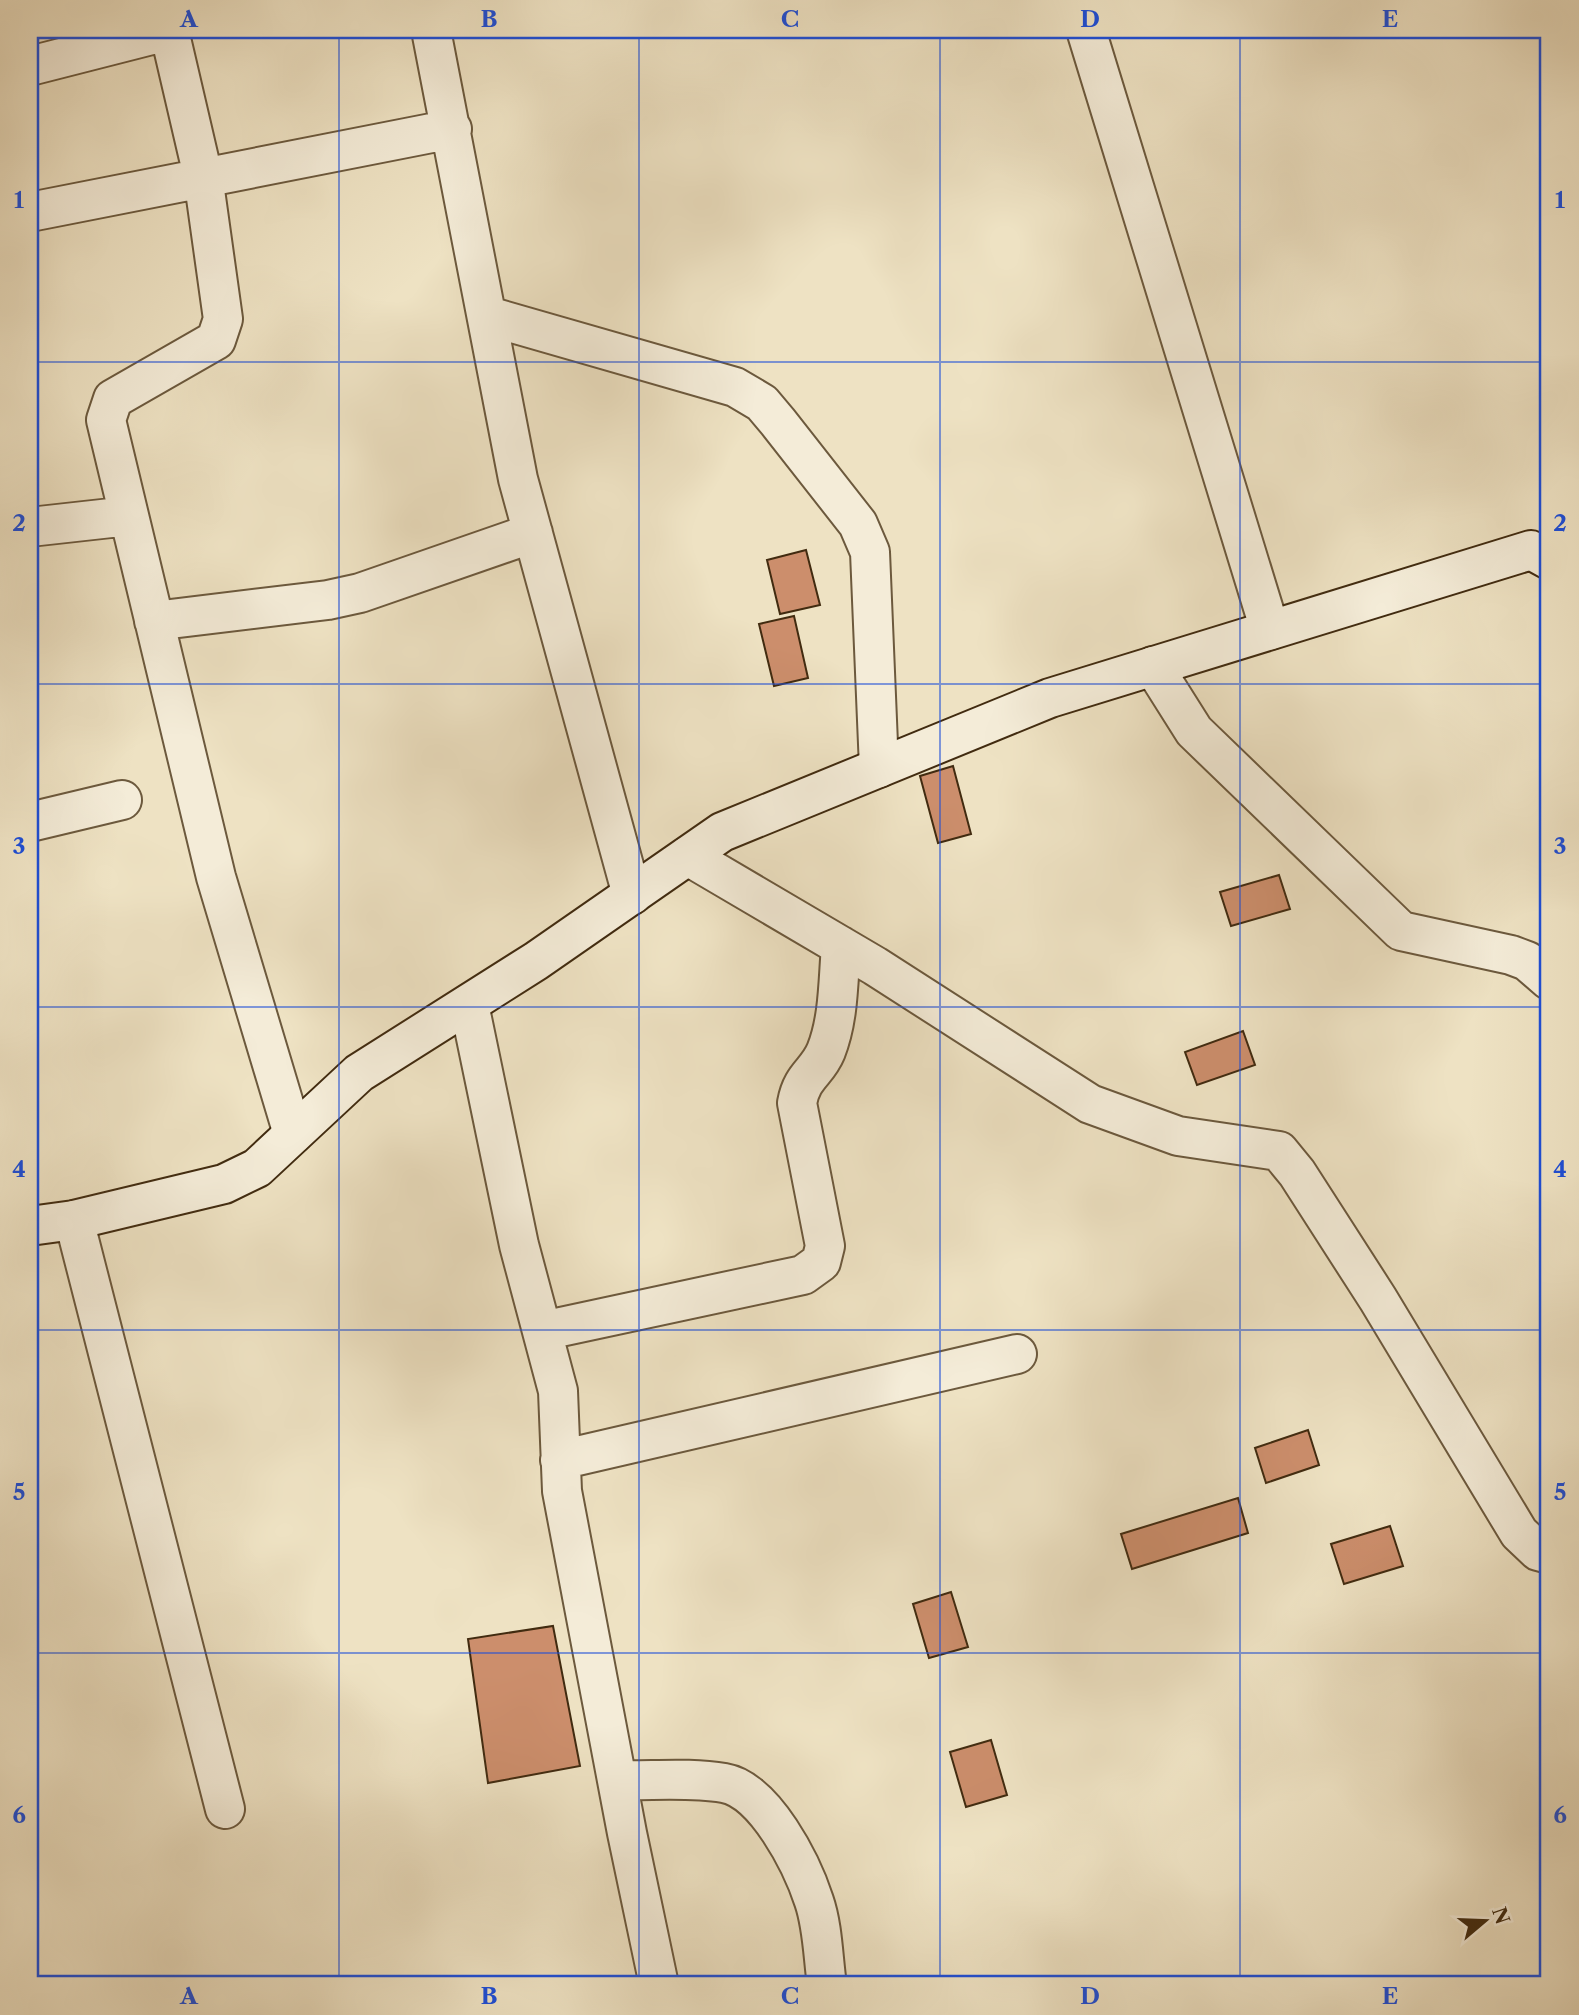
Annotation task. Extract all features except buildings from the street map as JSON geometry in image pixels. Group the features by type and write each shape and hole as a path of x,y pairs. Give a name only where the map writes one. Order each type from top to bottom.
{"street":[{"path":"30,66 170,30 203,176 223,319 216,340 113,399 106,420 216,877 293,1134"},
{"path":"431,30 518,479 632,895"},
{"path":"1086,30 1270,630"},
{"path":"30,212 452,129"},
{"path":"488,316 735,387 762,403 858,523 870,552 878,768"},
{"path":"30,527 129,516"},
{"path":"154,621 349,595 534,533"},
{"path":"30,1226 74,1220 225,1184 257,1168 359,1073 468,1004 722,832 1050,698 1531,550 1549,560"},
{"path":"1153,666 1194,731 1401,931 1511,955 1527,961 1549,980"},
{"path":"30,822 122,800"},
{"path":"688,856 841,946 1090,1104 1178,1136 1279,1151 1311,1193 1378,1299 1519,1533 1538,1551 1549,1554"},
{"path":"542,1331 803,1275 821,1262 825,1246 797,1103 800,1085 825,1054 834,1026 841,946"},
{"path":"468,1004 519,1245 558,1391 562,1491 659,1985"},
{"path":"74,1220 225,1809"},
{"path":"560,1460 1017,1354"},
{"path":"617,1780 725,1783 748,1792 769,1813 811,1892 827,1985"}]}
